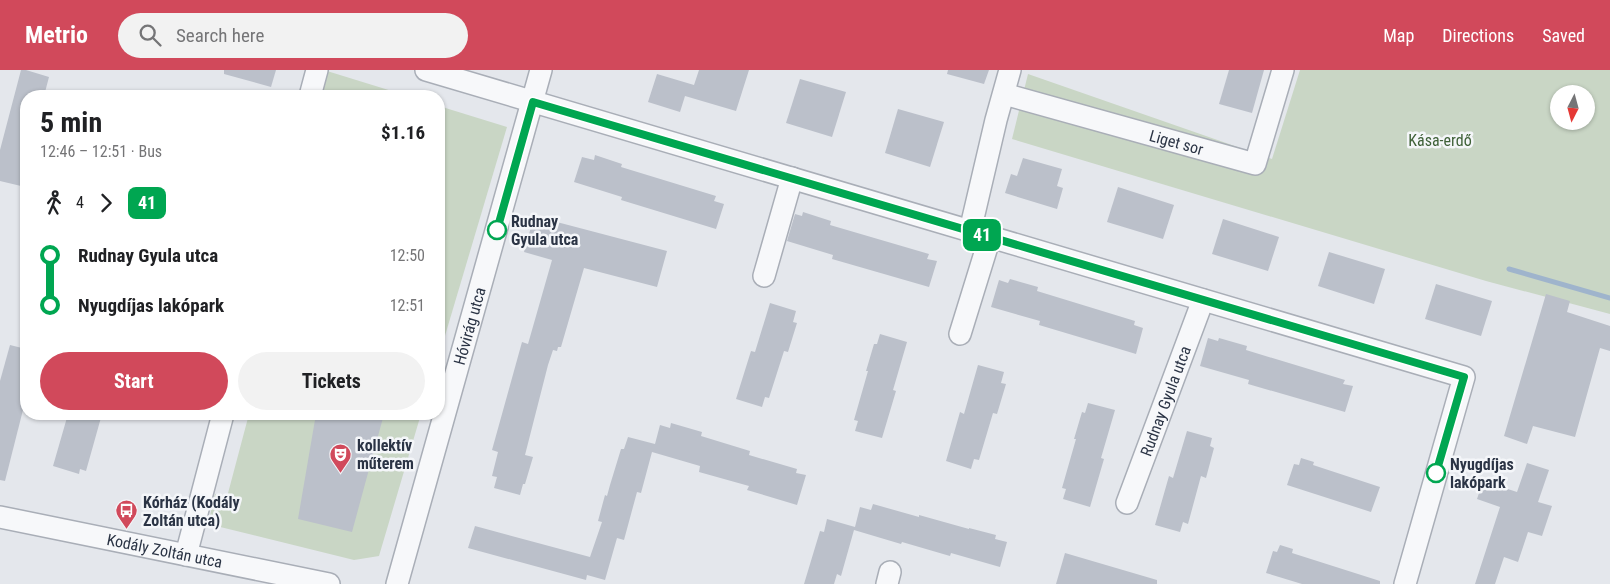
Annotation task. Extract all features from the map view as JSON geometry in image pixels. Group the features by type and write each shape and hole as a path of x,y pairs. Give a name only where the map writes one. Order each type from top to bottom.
{"street":[{"path":"312,90 317,70"},
{"path":"426,70 1464,377 1404,584"},
{"name":"Hóvirág utca","path":"445,414 541,70"},
{"path":"960,334 1010,70"},
{"name":"Liget sor","path":"1004,94 1255,164 1283,70"},
{"path":"764,276 792,178"},
{"name":"Rudnay Gyula utca","path":"1127,503 1202,300"},
{"path":"186,555 221,420"},
{"name":"Hóvirág utca","path":"397,584 443,420"},
{"name":"Kodály Zoltán utca","path":"0,517 186,555 274,578 329,584"}],"green space":[{"name":"Kása-erdő","path":"1300,70 1610,70 1610,314 1486,281 1012,139 1028,74 1272,159"},
{"path":"327,71 389,90 322,90"},
{"path":"445,108 507,127 445,336"},
{"path":"247,420 419,420 379,556 354,560 208,524 215,494 227,497"}],"building":[{"path":"21,70 49,77 46,90 20,90 20,186 0,181 0,150"},
{"path":"224,70 276,70 271,87 224,74"},
{"path":"699,70 749,70 736,111 685,96 680,112 648,102 657,74 694,85"},
{"path":"948,70 989,70 984,84 947,74"},
{"path":"1229,70 1264,70 1252,113 1219,104"},
{"path":"800,79 846,92 832,137 786,123"},
{"path":"898,109 944,122 930,167 885,153"},
{"path":"595,155 622,164 621,167 716,196 714,201 724,204 716,229 621,200 622,197 574,182 582,157 594,160"},
{"path":"1023,158 1062,169 1057,186 1063,188 1057,209 1005,193 1011,174 1017,176"},
{"path":"1118,187 1174,205 1163,239 1107,222"},
{"path":"803,212 831,221 830,225 929,254 927,259 937,261 929,287 832,259 833,255 787,241 795,214 802,216"},
{"path":"534,216 667,251 657,287 584,268 561,347 558,347 557,351 553,350 548,365 525,455 533,457 520,495 494,488 497,477 492,476 498,452 492,450 522,342 528,344 552,260 524,252"},
{"path":"1223,219 1279,237 1268,271 1212,254"},
{"path":"1329,252 1385,269 1374,304 1318,286"},
{"path":"1010,279 1038,287 1037,291 1135,321 1134,325 1143,328 1136,354 1039,325 1040,321 991,307 999,280 1008,283"},
{"path":"1436,284 1492,301 1481,336 1425,319"},
{"path":"1546,294 1570,301 1567,312 1610,326 1610,351 1600,348 1575,437 1533,426 1527,444 1504,436"},
{"path":"770,303 796,311 793,322 797,323 788,352 784,351 769,398 765,397 762,407 736,399 751,351 755,352"},
{"path":"880,334 907,342 893,390 896,391 882,438 855,431 858,421 854,420 874,344 877,344"},
{"path":"1208,338 1218,341 1219,338 1247,346 1246,350 1345,380 1343,384 1353,386 1345,412 1248,384 1249,380 1200,366"},
{"path":"10,345 20,348 20,420 5,481 0,480 0,381"},
{"path":"978,365 1004,372 1001,383 1006,384 997,414 993,413 979,460 974,459 971,469 946,461 960,412 964,414"},
{"path":"1088,403 1115,410 1101,458 1104,459 1090,507 1063,499 1066,489 1062,488 1082,412 1085,413"},
{"path":"66,420 100,420 86,471 80,469 79,474 53,466"},
{"path":"315,420 382,420 352,532 298,519"},
{"path":"671,423 702,432 701,436 750,451 749,455 797,469 796,473 806,475 797,505 747,490 749,486 699,472 700,466 652,452 641,493 637,492 624,540 617,538 605,580 587,575 586,580 468,548 475,526 590,557 602,522 598,521 605,495 607,496 621,449 624,449 628,437 655,444 660,425 670,428"},
{"path":"1187,431 1212,438 1210,446 1214,448 1206,478 1201,476 1188,524 1183,522 1180,532 1155,525 1169,476 1173,478"},
{"path":"1301,458 1314,462 1313,465 1380,487 1371,512 1287,485 1294,464 1299,465"},
{"path":"1527,463 1549,470 1538,502 1552,506 1542,536 1528,532 1518,562 1504,557 1495,584 1475,584 1500,507 1477,499 1483,481 1517,492"},
{"path":"873,504 996,535 995,539 1007,542 1000,567 951,553 950,556 902,542 901,544 854,530 841,576 837,574 834,584 804,584 820,531 824,532 827,519 855,527 860,507 871,510"},
{"path":"1280,545 1293,549 1292,553 1380,581 1380,584 1302,584 1266,573 1273,551 1277,552"},
{"path":"1065,553 1157,580 1157,584 1056,584"}],"waterway":[{"path":"1509,269 1610,298"}],"bus line":[{"name":"41","path":"497,230 533,102 1464,377 1436,473"}],"place":[{"name":"Rudnay Gyula utca","path":"497,230"},
{"name":"kollektív műterem","path":"341,473"},
{"name":"Nyugdíjas lakópark","path":"1436,473"},
{"name":"Kórház (Kodály Zoltán utca)","path":"127,530"}]}
